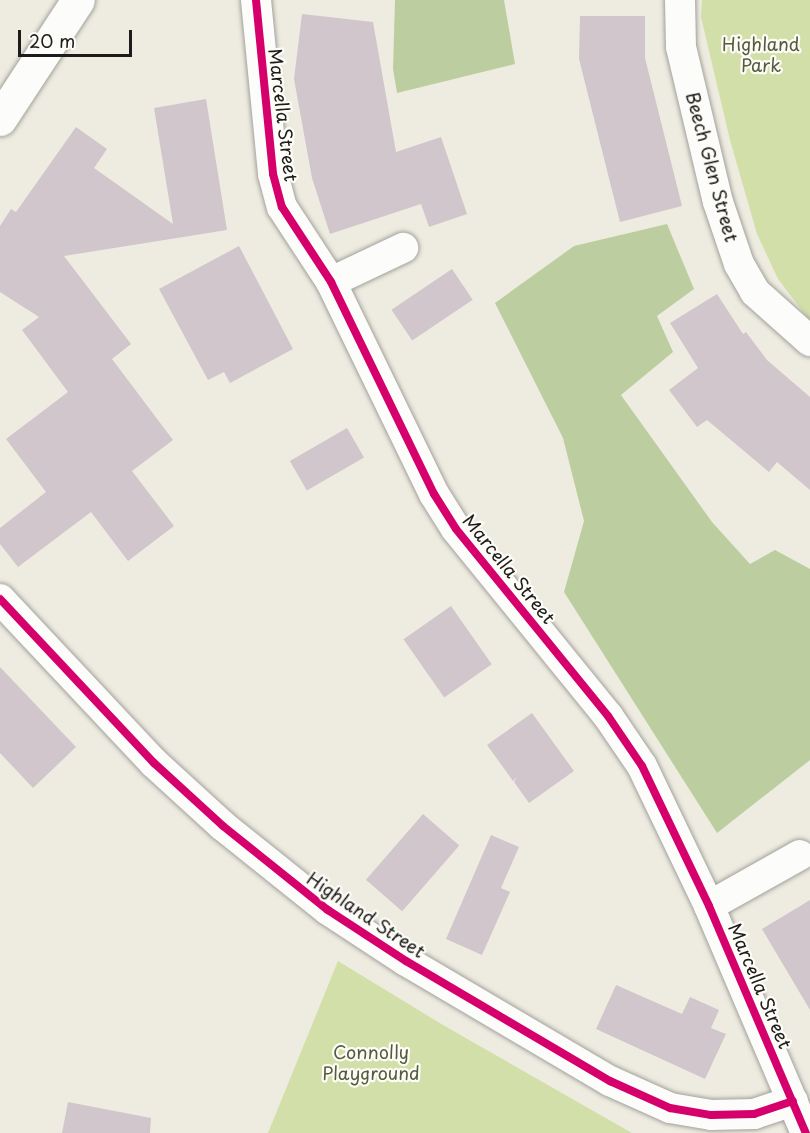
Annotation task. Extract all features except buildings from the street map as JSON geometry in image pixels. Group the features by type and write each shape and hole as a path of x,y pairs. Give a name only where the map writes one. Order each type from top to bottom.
{"main road":[{"path":"0,119 78,0"}],"street":[{"name":"Marcella Street","path":"256,0 273,174 282,207 331,282 434,494 456,528 629,744 709,906 806,1133"},
{"name":"Beech Glen Street","path":"680,0 681,47 718,202 739,264 754,292 810,341"},
{"path":"331,282 403,248"},
{"name":"Highland Street","path":"0,599 154,763 223,826 328,910 406,961 610,1081 670,1108 711,1115 754,1114 793,1101"},
{"path":"709,906 800,855"}],"green space":[{"path":"395,0 504,0 515,64 397,93 393,69"},
{"name":"Highland Park","path":"702,0 810,0 810,321 778,279 757,234 730,140 701,17"},
{"path":"667,224 694,289 657,316 673,352 621,395 712,522 750,564 775,550 810,569 810,760 717,833 564,592 584,521 563,438 495,303 574,246"},
{"name":"Connolly Playground","path":"338,961 443,1025 632,1133 268,1133"}],"cycle path":[{"path":"256,0 273,174 282,207 331,282 434,494 456,529 608,716 642,766 709,906 806,1133"},
{"path":"0,599 154,763 223,826 328,910 406,961 610,1081 670,1108 711,1115 754,1114 793,1101"}]}
